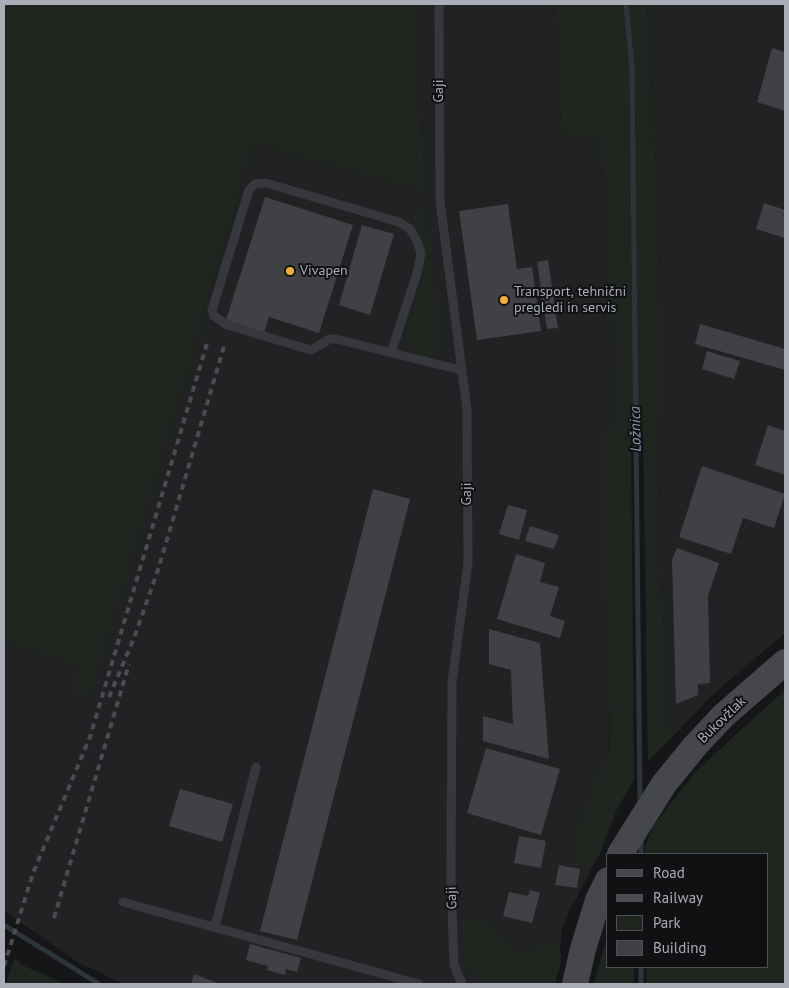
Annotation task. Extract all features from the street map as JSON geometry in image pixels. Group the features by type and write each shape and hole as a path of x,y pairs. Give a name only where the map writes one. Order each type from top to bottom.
{"street":[{"name":"Bukovžlak","path":"622,850 664,784 695,746 723,716 785,662"},
{"path":"575,984 582,949 598,900 606,884"}],"lane":[{"name":"Gaji","path":"439,4 440,201 467,410 468,563 452,682 451,879 454,965 462,984"},
{"path":"391,353 420,262 421,253 418,240 410,229 399,222 285,188 266,183 255,184 250,190 212,310 214,316 227,325 311,350 330,339 336,339 391,353 461,370"},
{"path":"215,927 256,767"},
{"path":"123,902 419,984"}],"shaded area":[{"path":"421,4 553,4 562,137 599,135 610,291 617,349 611,708 600,853 568,913 562,930 561,961 555,984 124,984 79,963 4,911 4,642 73,665 77,669 95,675 204,320 202,316 254,144 425,192 420,64"},
{"path":"647,4 785,4 785,633 711,696 682,727 667,731 658,448 661,417 661,304"}],"green space":[{"path":"4,4 421,4 420,64 425,192 254,144 202,316 204,320 88,700 75,694 72,688 77,669 73,665 4,642"},
{"path":"553,4 647,4 661,304 661,417 658,448 667,731 682,727 648,761 643,432 638,431 634,426 631,438 634,780 618,807 600,853 594,863 585,864 575,860 574,842 592,787 608,756 611,708 601,534 603,434 610,428 615,428 617,349 610,291 599,135 562,137"},
{"path":"424,205 443,337 440,350 433,356 424,357 414,353 408,346 405,336 425,270 425,250 421,235 411,225 415,213"},
{"path":"785,690 785,984 647,984 646,968 769,968 769,853 645,853 645,847 652,828 696,771"},
{"path":"471,918 490,923 513,949 526,952 552,942 560,948 561,961 556,977 538,984 489,984 480,981 466,967 461,943 462,924"},
{"path":"606,940 606,968 634,968 634,984 594,984"},
{"path":"14,959 26,967 62,984 6,984"}],"building":[{"path":"772,48 785,52 785,111 757,102"},
{"name":"Vivapen","path":"265,197 353,225 319,333 269,317 264,333 226,320"},
{"path":"764,203 785,210 783,216 785,217 785,238 756,229"},
{"name":"Transport, tehnični pregledi in servis","path":"508,204 517,269 532,267 541,331 477,340 459,211"},
{"name":"Vivapen","path":"362,225 394,234 370,315 339,305"},
{"path":"548,260 558,328 547,329 537,262"},
{"path":"700,324 785,349 785,370 695,344"},
{"path":"707,351 740,361 734,379 702,369"},
{"path":"768,425 785,431 785,475 755,465"},
{"path":"702,466 785,494 774,528 743,518 731,554 679,537"},
{"path":"373,489 410,499 297,940 260,931"},
{"path":"508,505 527,510 519,540 499,534"},
{"path":"530,526 559,535 554,549 525,541"},
{"path":"677,548 719,563 708,596 710,683 698,684 698,695 676,704 672,560"},
{"path":"516,554 545,563 540,582 559,587 550,616 565,621 560,638 497,619"},
{"path":"489,629 540,643 549,759 483,741 483,716 513,724 511,670 489,664"},
{"path":"486,748 560,769 541,835 467,813"},
{"path":"180,789 233,804 222,842 169,826"},
{"path":"519,836 546,841 541,868 514,863"},
{"path":"559,865 580,869 577,888 555,885"},
{"path":"530,890 540,893 532,923 503,916 509,892 528,896"},
{"path":"250,944 301,958 297,972 286,969 285,975 267,970 268,966 246,960"},
{"path":"194,974 221,984 191,984"}],"waterway":[{"name":"Ložnica","path":"626,4 632,68 640,803"},
{"name":"Ložnica","path":"641,839 641,853"},
{"path":"4,925 99,984"},
{"name":"Ložnica","path":"641,968 641,984"}],"railway":[{"path":"4,966 33,873 90,737 208,340"},
{"path":"109,697 134,638 158,570 225,343"},
{"path":"54,918 129,664"}],"place":[{"name":"Vivapen","path":"290,271"},
{"name":"Transport, tehnični pregledi in servis","path":"504,300"}]}
